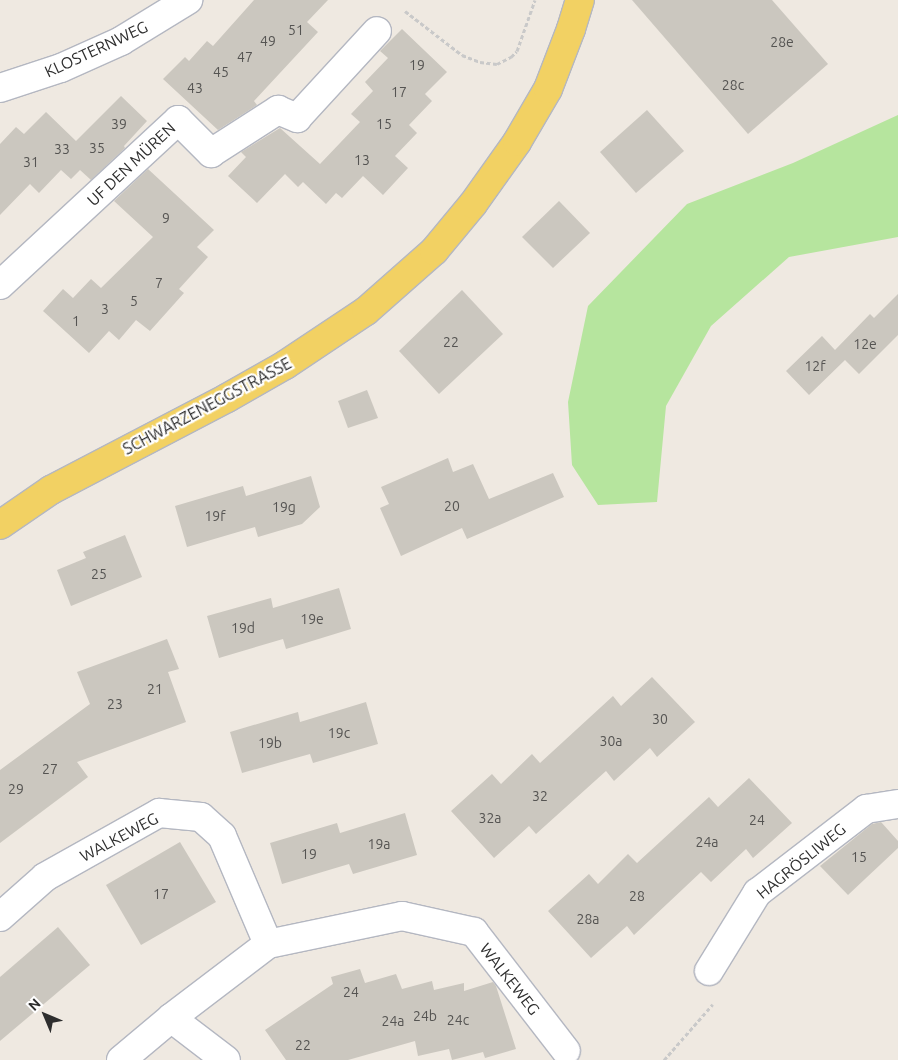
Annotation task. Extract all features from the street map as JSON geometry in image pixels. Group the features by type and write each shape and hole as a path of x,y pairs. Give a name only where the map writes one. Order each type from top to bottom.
{"main road":[{"name":"SCHWARZENEGGSTRASSE","path":"0,525 51,490 227,398 285,365 366,311 427,257 473,204 517,142 548,89 580,0"}],"street":[{"name":"KLOSTERNWEG","path":"0,88 61,68 121,41 188,0"},
{"name":"UF DEN MÜREN","path":"0,285 178,120 211,153 278,110 297,118 377,31"},
{"name":"HAGRÖSLIWEG","path":"709,971 757,893 866,809 898,804"},
{"name":"WALKEWEG","path":"0,917 45,877 160,813 201,818 222,836 268,944"},
{"name":"WALKEWEG","path":"121,1060 171,1018 268,944 402,916 474,932 566,1051"},
{"path":"171,1018 226,1060"}],"path":[{"path":"398,6 462,55 480,62 497,64 511,57 517,51 535,0"},
{"path":"664,1060 716,1001 709,971"}],"green space":[{"path":"898,115 898,237 789,257 711,326 666,406 657,502 598,505 572,465 568,402 588,306 687,204 793,163"}],"building":[{"path":"254,0 328,0 307,22 318,32 254,101 257,105 218,130 163,79 185,57 189,61 207,41 213,46"},
{"path":"632,0 772,0 828,64 748,134"},
{"path":"402,29 447,72 425,94 432,101 409,125 417,133 395,156 408,168 383,195 363,176 342,198 336,193 326,204 303,182 298,187 285,174 257,203 228,176 246,157 241,152 280,128 320,164 360,122 351,114 373,91 365,82 388,58 380,51"},
{"path":"121,96 147,121 124,146 125,148 91,180 80,170 71,179 61,170 39,193 30,184 0,215 0,144 16,127 24,134 46,112 76,141"},
{"path":"647,110 684,151 636,193 600,152"},
{"path":"148,169 214,230 197,247 208,257 179,289 184,293 150,331 136,320 119,340 109,331 89,353 43,311 63,289 73,298 91,279 101,288 153,237 114,201"},
{"path":"559,201 590,233 553,268 522,237"},
{"path":"462,290 503,334 439,394 399,351"},
{"path":"898,294 898,335 859,374 845,360 809,395 786,371 822,336 835,350 870,314 874,318"},
{"path":"367,390 378,418 348,428 338,401"},
{"path":"448,458 453,472 473,464 489,499 553,473 564,497 467,539 462,528 401,556 380,508 389,504 381,487"},
{"path":"311,476 320,507 302,524 258,537 255,527 187,547 175,506 243,486 246,496"},
{"path":"125,535 142,577 71,606 57,570 86,558 83,552"},
{"path":"339,588 351,629 286,649 283,639 219,658 207,616 271,598 273,608"},
{"path":"167,639 179,669 168,672 186,722 77,762 88,777 0,843 0,770 90,704 77,672"},
{"path":"652,677 695,722 657,757 650,748 614,781 606,771 536,834 529,826 494,858 451,811 492,774 501,784 532,754 540,763 613,696 621,706"},
{"path":"366,702 378,744 313,763 310,754 242,773 230,732 298,712 300,722"},
{"path":"749,778 792,823 753,858 746,849 711,882 701,872 634,935 627,926 591,958 548,911 589,874 598,884 628,854 637,863 709,797 718,807"},
{"path":"405,813 417,855 353,874 349,864 282,884 270,843 337,823 340,833"},
{"path":"881,822 898,841 898,848 848,895 820,866 872,824"},
{"path":"180,842 216,902 141,945 106,885"},
{"path":"58,927 90,965 0,1041 0,977"},
{"path":"360,969 365,983 396,974 402,989 432,981 434,990 464,983 464,991 493,982 496,986 516,1049 485,1058 483,1052 452,1060 449,1049 418,1056 415,1041 348,1060 286,1060 265,1030 333,984 331,977"}]}
